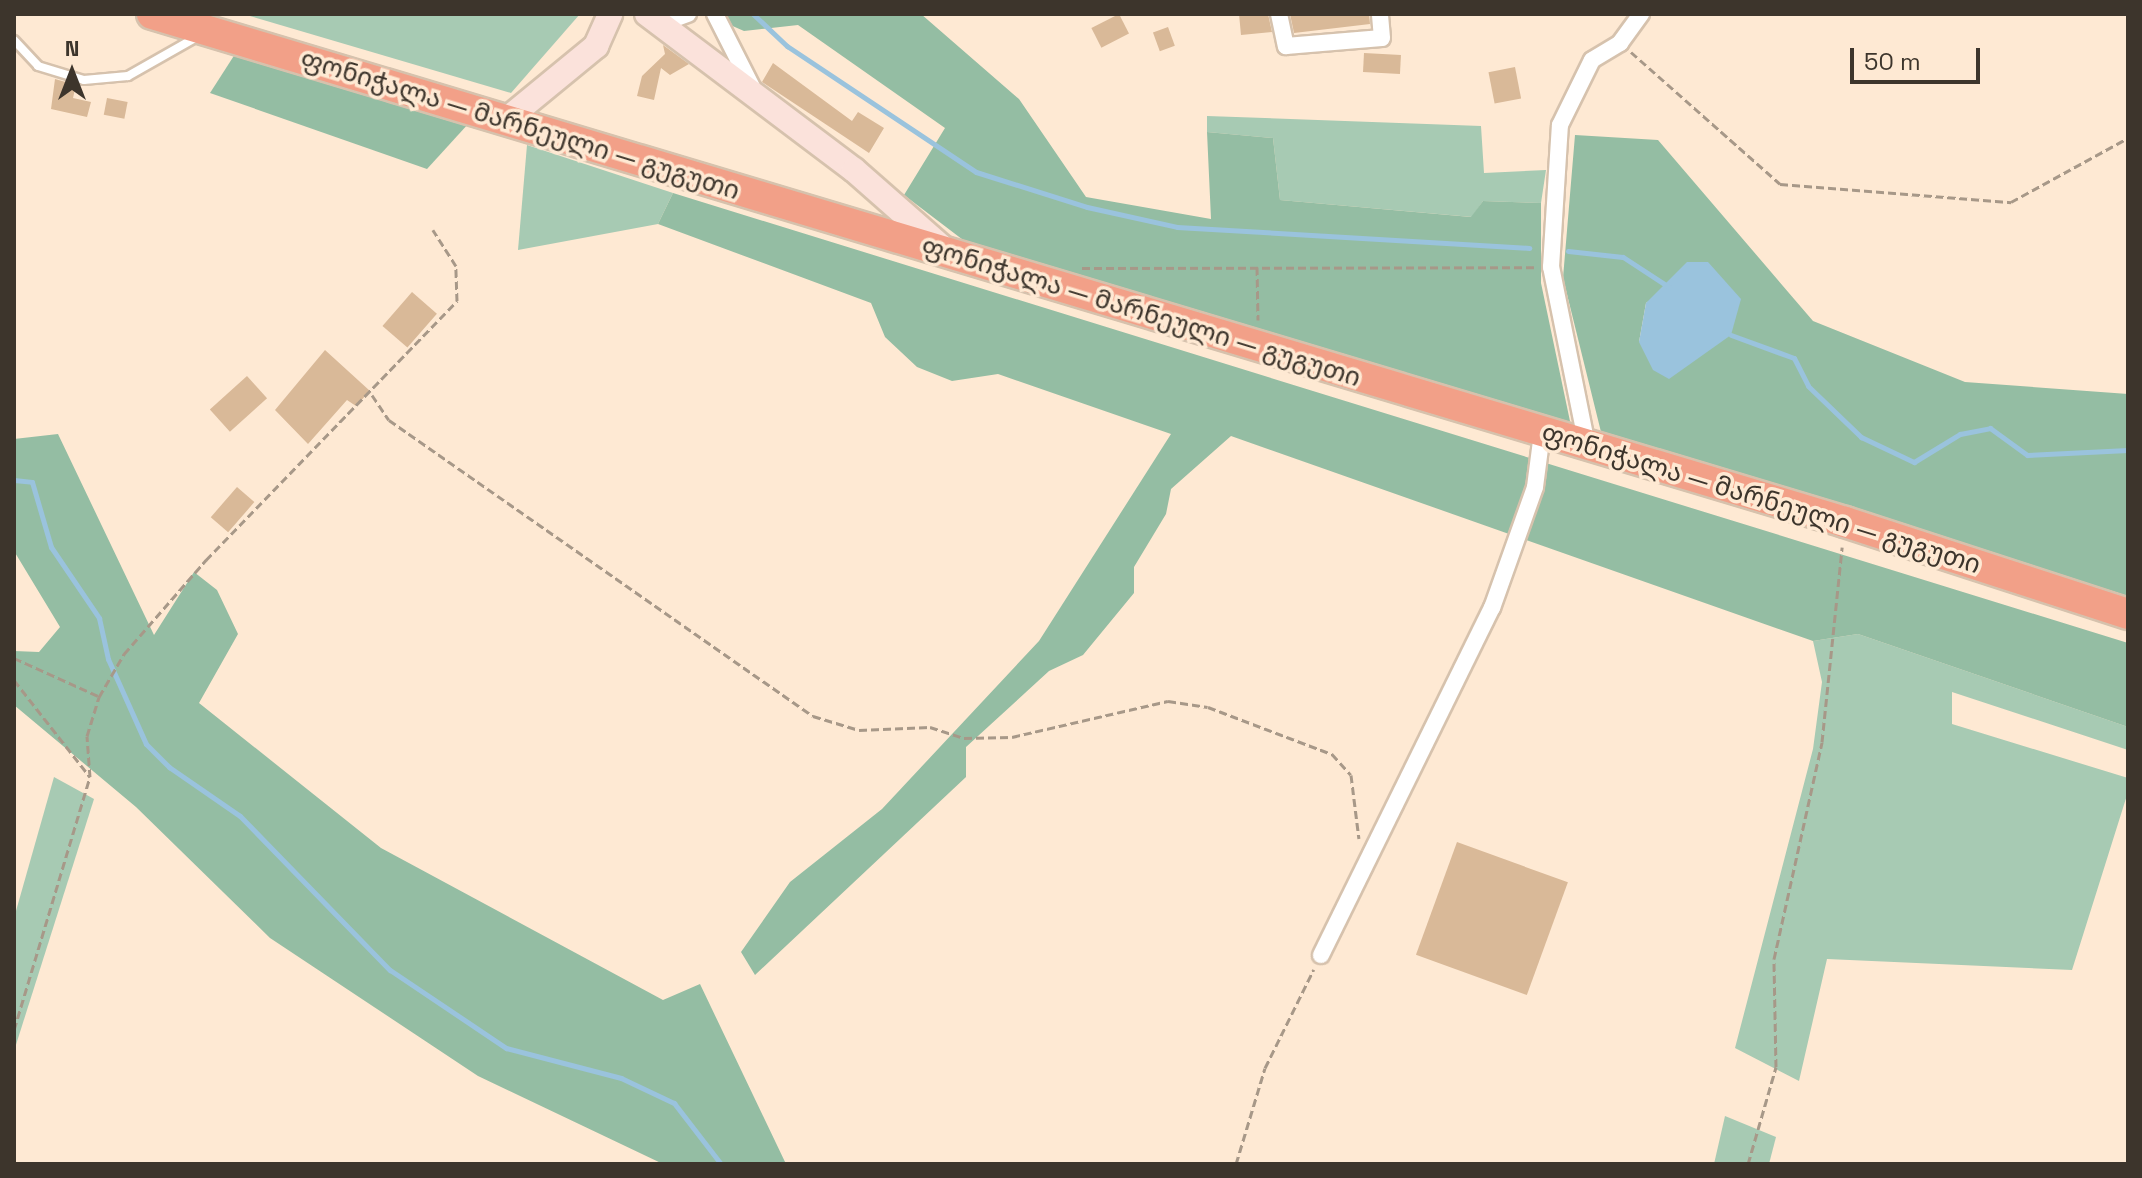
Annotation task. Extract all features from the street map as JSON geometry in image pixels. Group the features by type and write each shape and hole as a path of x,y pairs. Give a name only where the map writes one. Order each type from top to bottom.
{"highway":[{"name":"ფონიჭალა — მარნეული — გუგუთი","path":"152,14 1845,522 2128,614"}],"street":[{"path":"506,120 596,46 610,14"},
{"path":"654,19 688,14"},
{"path":"715,14 761,103"},
{"path":"1279,14 1286,46 1382,38 1380,14"},
{"path":"1587,445 1551,267 1560,125 1592,60 1620,43 1641,14"},
{"path":"654,19 761,103 854,170 952,256"},
{"path":"1321,955 1492,608 1535,487 1542,433"}],"lane":[{"path":"14,40 38,66 110,79 208,31"}],"path":[{"path":"1620,43 1780,184 2011,202 2128,138"},
{"path":"14,1030 90,777 87,736 99,697 124,654 206,560 372,395 457,301 456,266 433,230"},
{"path":"1257,267 1258,346"},
{"path":"1064,289 1075,268 1551,267"},
{"path":"372,395 389,420 813,716 859,730 930,727 964,738 1012,737 1168,701 1208,707 1332,754 1351,775 1367,859"},
{"path":"1748,1164 1776,1067 1774,959 1822,742 1845,522"},
{"path":"14,658 99,697"},
{"path":"14,680 90,777"},
{"path":"1236,1164 1265,1068 1321,955"}],"green space":[{"path":"243,14 580,14 511,93"},
{"path":"705,14 921,14 1019,99 1086,197 1211,219 1207,132 1273,138 1280,200 1471,217 1483,201 1541,203 1541,283 1571,426 971,246 904,195 945,128 798,25 744,31"},
{"path":"237,51 469,123 427,169 210,93"},
{"path":"1207,116 1481,126 1484,173 1546,170 1541,203 1483,201 1472,217 1280,200 1273,138 1207,132"},
{"path":"1575,135 1658,140 1813,321 1965,382 2128,394 2128,596 1601,432 1563,278","holes":["1669,287 1639,342 1646,303"]},
{"path":"527,145 673,193 658,224 518,250"},
{"path":"673,193 2128,643 2128,727 1858,634 1813,641 1231,436 1171,489 1166,514 1134,567 1134,593 1083,655 1049,671 966,747 966,777 755,975 741,952 790,882 882,809 1039,641 1171,434 998,374 952,381 917,367 885,337 871,303 658,224"},
{"path":"58,434 154,635 194,572 217,590 238,634 199,703 381,848 663,1000 700,984 786,1164 663,1164 478,1076 270,938 136,807 14,705 14,651 39,652 60,627 14,551 14,439"},
{"path":"1858,634 2128,727 2128,750 1952,692 1952,724 2128,778 2128,792 2072,970 1827,959 1799,1081 1735,1048 1813,749 1822,682 1813,641"},
{"path":"54,777 94,799 14,1051 14,918"},
{"path":"1725,1116 1776,1137 1769,1164 1714,1164"}],"water":[{"path":"1687,262 1708,262 1741,299 1731,335 1669,379 1653,370 1639,342 1646,303"}],"building":[{"path":"1119,14 1129,34 1101,48 1091,28"},
{"path":"1239,14 1268,14 1272,32 1241,35"},
{"path":"1290,14 1369,14 1370,24 1294,33"},
{"path":"1168,27 1175,46 1160,51 1153,32"},
{"path":"663,45 689,64 670,75 661,68 654,100 637,96 642,76 665,54"},
{"path":"1364,53 1401,55 1400,74 1363,72"},
{"path":"773,63 852,121 858,112 884,128 869,153 762,82"},
{"path":"1515,67 1521,98 1495,104 1488,72"},
{"path":"55,79 76,85 73,98 91,102 87,117 51,109"},
{"path":"107,98 128,102 124,119 104,115"},
{"path":"412,292 437,314 407,348 382,326"},
{"path":"325,350 370,391 356,406 347,400 308,444 275,410"},
{"path":"247,376 267,398 230,432 210,409"},
{"path":"237,487 254,502 228,532 211,517"},
{"path":"1457,842 1568,882 1527,995 1416,955"}],"waterway":[{"path":"753,14 787,46 976,172 1087,207 1177,227 1529,248"},
{"path":"1568,251 1623,257 1669,287"},
{"path":"1731,335 1794,358 1808,386 1861,437 1914,462 1960,434 1990,428 2027,455 2128,450"},
{"path":"14,480 32,482 51,547 99,618 108,659 146,744 169,767 240,816 390,970 506,1048 621,1078 674,1103 721,1164"}]}
